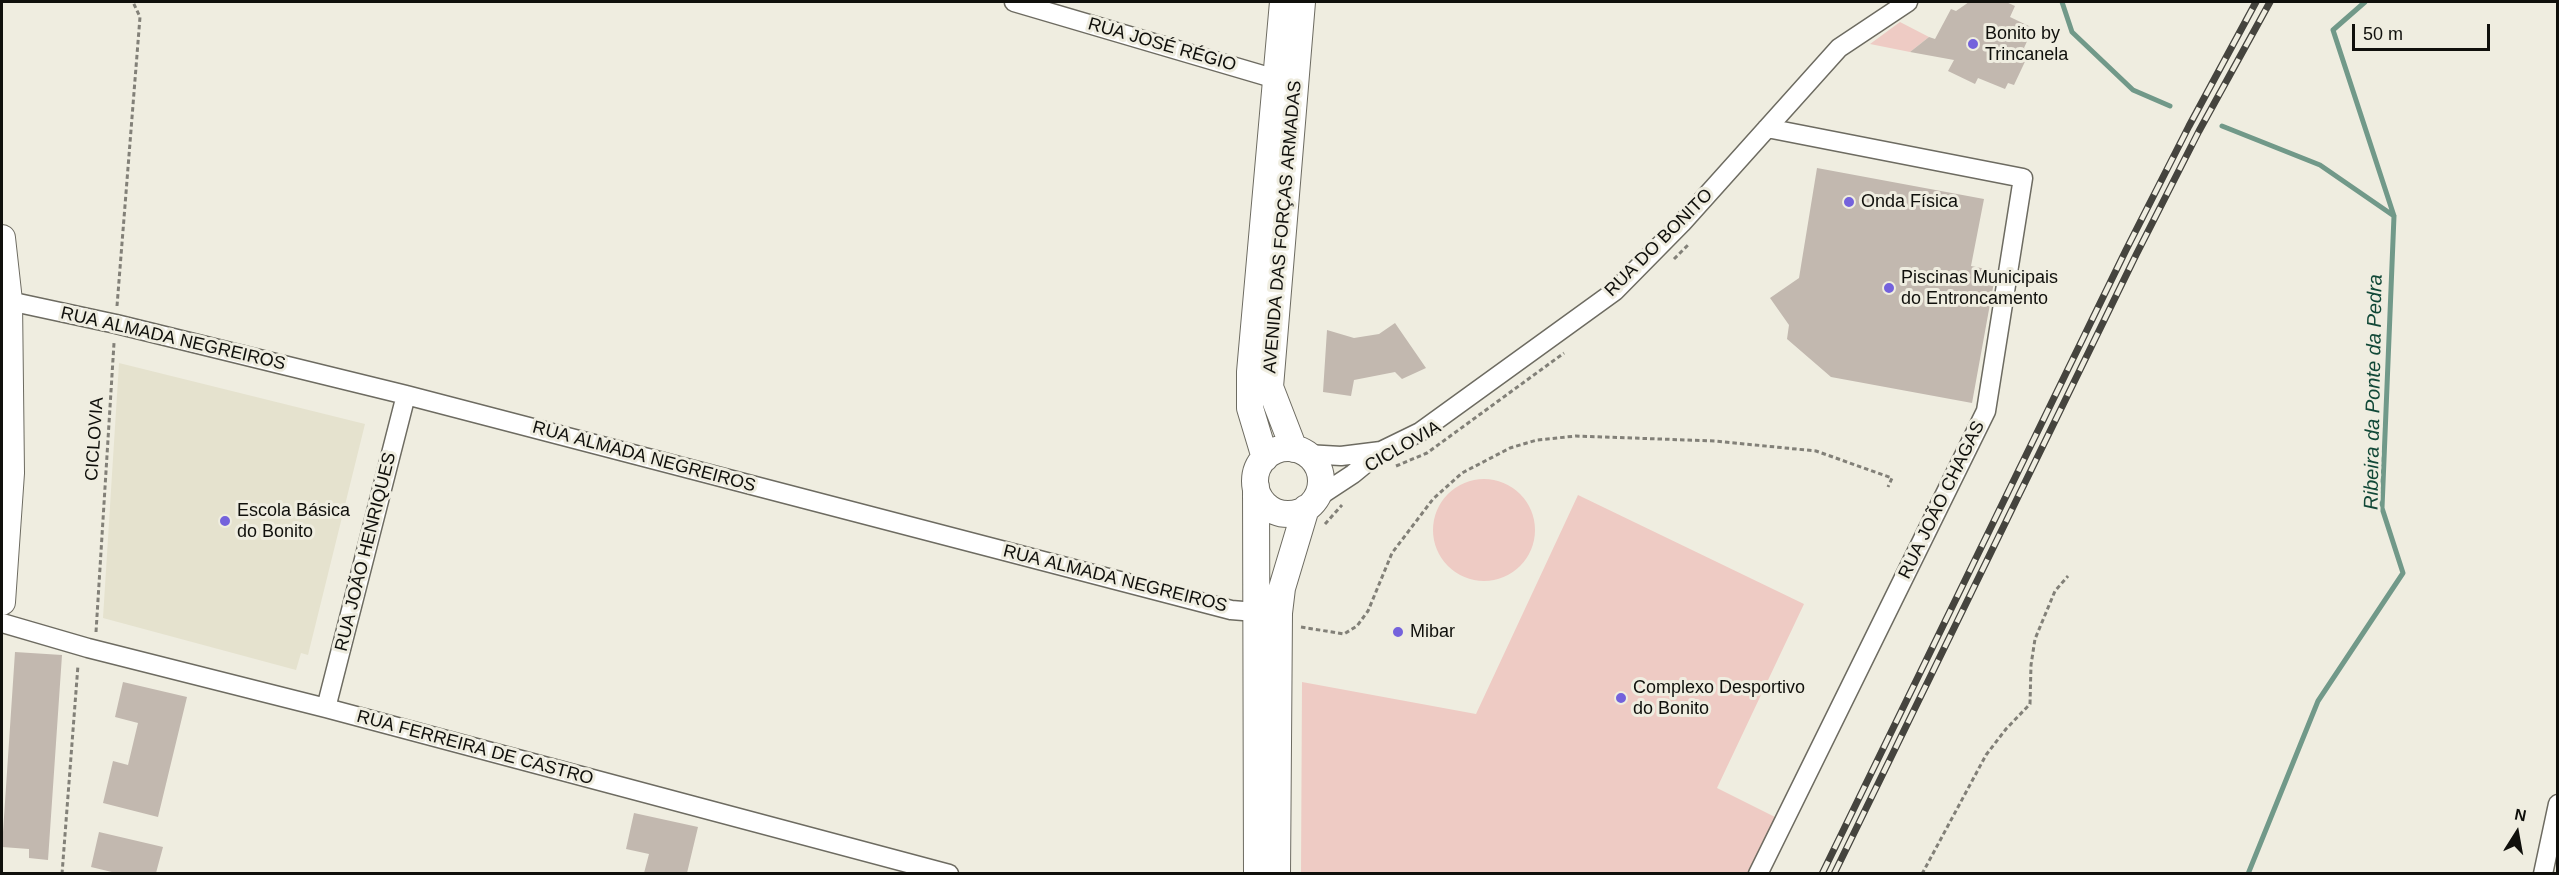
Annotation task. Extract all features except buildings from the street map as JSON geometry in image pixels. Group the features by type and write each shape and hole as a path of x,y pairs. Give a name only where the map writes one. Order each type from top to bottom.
{"street":[{"name":"RUA JOSÉ RÉGIO","path":"1014,2 1276,79"},
{"name":"AVENIDA DAS FORÇAS ARMADAS","path":"1265,458 1250,408 1253,327 1283,2"},
{"name":"AVENIDA DAS FORÇAS ARMADAS","path":"1300,451 1270,387 1302,2"},
{"name":"RUA DO BONITO","path":"1315,511 1353,474 1381,451 1420,432 1615,291 1682,223 1839,48 1908,2"},
{"name":"RUA JOÃO CHAGAS","path":"1758,873 1986,411 2023,178 1767,128"},
{"path":"2,238 9,302 11,473 2,602"},
{"name":"RUA ALMADA NEGREIROS","path":"9,302 116,324 406,395 1231,610 1276,617"},
{"name":"RUA JOÃO HENRIQUES","path":"326,708 406,395"},
{"name":"RUA DO BONITO","path":"1300,451 1341,456 1381,451"},
{"path":"1257,873 1276,617 1282,588 1315,511 1321,480 1319,470 1300,451 1273,452 1265,458 1258,466 1256,487 1276,617 1277,873"},
{"path":"1256,487 1259,497 1275,511 1315,511"},
{"name":"RUA FERREIRA DE CASTRO","path":"2,623 88,648 326,708 949,873"},
{"path":"2543,873 2558,804"}],"path":[{"name":"CICLOVIA","path":"62,873 77,668 79,656 96,638 116,324 140,17 133,2"},
{"path":"1672,261 1694,238"},
{"name":"CICLOVIA","path":"1390,469 1427,453 1568,349"},
{"path":"1276,617 1344,634 1357,626 1368,611 1392,553 1433,499 1462,473 1510,448 1537,440 1576,436 1704,440 1816,451 1892,478 1888,486"},
{"path":"1315,511 1348,498"},
{"path":"1922,873 1986,754 2030,704 2031,665 2036,639 2055,591 2067,576"}],"shaded area":[{"path":"1900,22 1929,37 1910,52 1870,44"},
{"name":"Escola Básica do Bonito","path":"119,363 365,424 308,655 301,653 296,670 103,618"},
{"path":"1484,479 1504,482 1513,487 1527,501 1532,510 1535,530 1532,550 1527,559 1513,573 1504,578 1484,581 1464,578 1455,573 1441,559 1436,550 1433,530 1436,510 1441,501 1455,487 1464,482"},
{"name":"Complexo Desportivo do Bonito","path":"1578,495 1804,604 1717,788 1775,817 1751,873 1301,874 1302,682 1476,714"}],"waterway":[{"path":"2062,2 2072,32 2133,90 2170,106"},
{"name":"Ribeira da Ponte da Pedra","path":"2248,874 2318,701 2403,573 2382,508 2394,216 2333,30 2365,2"},
{"path":"2222,126 2320,165 2394,216"}],"railway":[{"path":"1822,874 2126,250 2256,2"},
{"path":"1834,874 2136,255 2199,131 2270,2"}],"place":[{"name":"Bonito by Trincanela","path":"1973,44"},
{"name":"Onda Física","path":"1849,202"},
{"name":"Piscinas Municipais do Entroncamento","path":"1889,288"},
{"name":"Escola Básica do Bonito","path":"225,521"},
{"name":"Mibar","path":"1398,632"},
{"name":"Complexo Desportivo do Bonito","path":"1621,698"}]}
